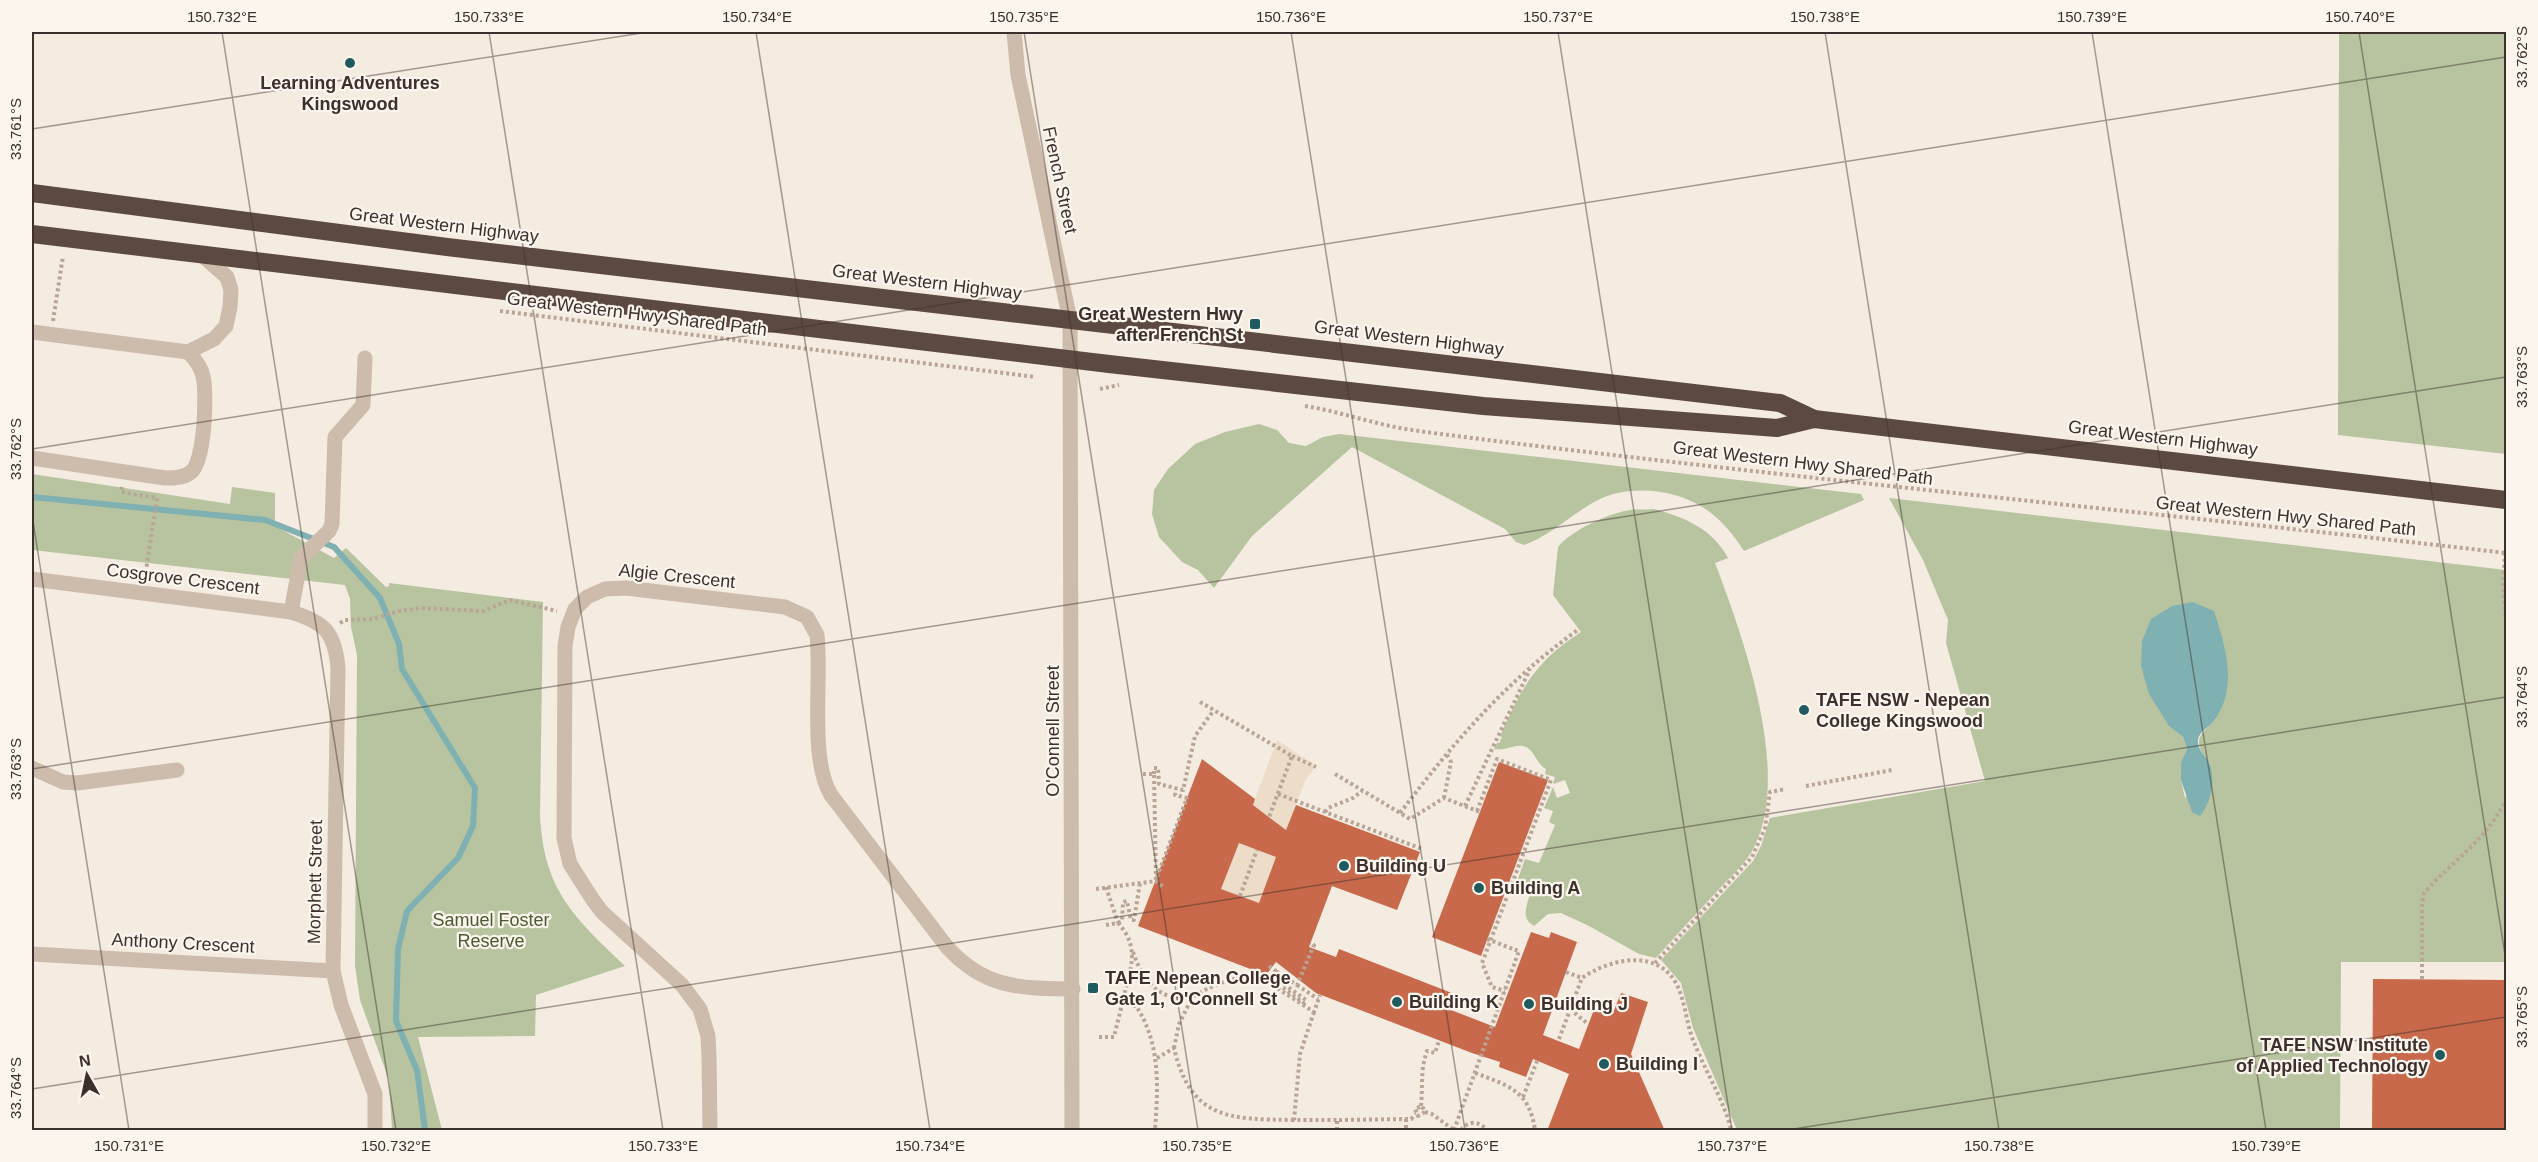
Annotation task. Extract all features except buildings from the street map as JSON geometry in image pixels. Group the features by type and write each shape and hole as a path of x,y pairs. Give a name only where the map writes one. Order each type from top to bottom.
{"highway":[{"name":"Great Western Highway","path":"32,194 1070,328 1780,403 1814,419 2506,500"},
{"name":"Great Western Highway","path":"32,234 1070,359 1483,406 1777,428 1814,419"}],"street":[{"name":"French Street","path":"1014,32 1018,75 1070,328"},
{"path":"32,332 188,352 214,339 226,326 230,307 231,290 227,277 203,256"},
{"name":"O'Connell Street","path":"1070,328 1074,1129"},
{"path":"32,458 165,478 180,478 192,471 203,448 203,377 196,360 188,352"},
{"path":"291,612 301,558 329,531 333,520 335,437 363,405 365,358"},
{"name":"Cosgrove Crescent","path":"32,579 291,612 310,618 326,629"},
{"name":"Algie Crescent","path":"710,1131 709,1047 700,1009 682,985 602,912 576,875 566,851 563,804 565,646 572,617 587,597 596,592 616,587 785,607 807,617 817,635 819,756 824,782 831,795 948,946 964,963 986,978 1009,986 1073,989"},
{"name":"Morphett Street","path":"326,629 334,641 338,668 333,971 341,1005 375,1094 375,1131"},
{"path":"32,768 63,782 77,783 177,770"},
{"name":"Anthony Crescent","path":"32,954 333,971"}],"path":[{"path":"51,335 63,256"},
{"name":"Great Western Hwy Shared Path","path":"499,311 1036,377"},
{"path":"1100,389 1125,385"},
{"name":"Great Western Hwy Shared Path","path":"1294,405 1329,410 1400,428 1453,435 2135,514 2237,522 2506,553"},
{"path":"139,495 157,498 144,576 154,578"},
{"path":"2506,553 2503,584 2506,617"},
{"path":"326,629 345,620 373,619 399,610 421,608 483,611 510,600 572,617"},
{"path":"1400,813 1477,716 1531,666 1579,629"},
{"path":"1465,806 1531,666"},
{"path":"1200,702 1292,756 1316,767"},
{"path":"1156,881 1154,768 1158,768 1159,784 1183,790 1195,736 1214,710"},
{"path":"1335,774 1410,819 1443,798 1451,762 1446,753"},
{"path":"1269,817 1292,756"},
{"path":"1443,798 1479,811 1497,759 1551,780 1482,963 1492,987 1505,991"},
{"path":"1806,786 1892,770"},
{"path":"1143,774 1154,774"},
{"path":"1156,881 1187,798 1175,795 1176,789"},
{"path":"1655,963 1752,857 1765,828 1770,792 1786,789"},
{"path":"1325,812 1328,808 1353,798 1362,791"},
{"path":"1278,794 1422,849"},
{"path":"2422,979 2424,893 2478,842 2494,823 2506,800"},
{"path":"1240,896 1257,850"},
{"path":"1096,889 1156,881 1163,886"},
{"path":"1106,925 1122,921 1123,902 1126,901 1131,920 1134,920 1140,883"},
{"path":"1106,887 1118,923 1130,941 1139,969 1147,982 1160,992 1173,997 1193,996 1224,981 1240,977 1256,976 1271,980 1277,972"},
{"path":"1439,1041 1435,1053 1427,1051 1424,1060 1421,1072 1421,1106 1425,1112 1432,1114 1454,1130 1519,951 1487,939"},
{"path":"1297,986 1314,945 1310,944"},
{"path":"1099,1037 1114,1037 1133,952"},
{"path":"1559,1039 1582,978 1600,968 1625,961 1640,960 1655,963 1667,970 1677,984 1688,1028 1731,1131"},
{"path":"1269,966 1297,986 1319,997 1300,1054 1294,1120"},
{"path":"1566,972 1582,978"},
{"path":"1274,977 1306,1000 1304,1003 1279,985 1277,988 1314,1012"},
{"path":"1193,996 1179,1024 1174,1048 1183,1079 1192,1092 1210,1107 1232,1116 1337,1120 1411,1119 1416,1114 1415,1109 1421,1106"},
{"path":"1122,1004 1136,1006 1152,1038 1157,1058 1155,1131"},
{"path":"1570,1009 1588,1024"},
{"path":"1157,1058 1174,1048"},
{"path":"1522,1098 1537,1061"},
{"path":"1475,1073 1510,1086 1528,1105 1534,1131"},
{"path":"1416,1114 1422,1116 1425,1112"},
{"path":"1406,1119 1406,1131"},
{"path":"1337,1120 1337,1131"},
{"path":"1461,1131 1465,1126 1474,1123 1483,1126 1487,1131"}],"green space":[{"path":"2339,32 2506,32 2506,454 2338,435"},
{"path":"1259,424 1277,430 1289,443 1306,446 1323,437 1339,434 1861,494 1864,500 1744,551 1721,522 1699,505 1671,494 1626,492 1598,500 1543,536 1524,545 1516,542 1505,529 1352,447 1252,536 1214,588 1198,570 1182,562 1159,537 1152,514 1154,490 1168,469 1195,444 1225,432"},
{"name":"Samuel Foster Reserve","path":"32,474 230,504 232,487 275,493 275,526 334,558 346,548 386,587 389,583 543,602 540,816 543,842 555,884 565,901 577,917 625,966 536,995 535,1036 418,1037 442,1130 392,1130 389,1080 360,1000 355,966 357,655 351,627 350,599 345,585 32,550"},
{"path":"1889,498 2506,570 2506,962 2341,962 2340,1130 1737,1130 1693,1028 1681,983 1661,960 1753,861 1761,846 1770,818 1985,781 1946,643 1948,620 1923,560","holes":["2216,719 2199,740 2201,750 2210,764 2185,798 2181,780 2181,762 2187,749 2183,737 2169,725"]},
{"path":"1654,509 1687,520 1697,526 1714,539 1728,558 1715,563 1738,627 1759,704 1766,743 1768,780 1765,815 1752,851 1740,868 1656,958 1639,954 1561,913 1548,914 1534,926 1530,923 1526,912 1530,894 1514,890 1525,859 1539,863 1555,825 1549,822 1553,811 1544,808 1553,787 1557,798 1570,793 1565,780 1553,784 1555,777 1545,774 1546,769 1527,747 1494,749 1502,737 1500,736 1523,689 1552,654 1581,632 1553,595 1558,547 1571,535 1601,519 1630,510"}],"shaded area":[{"path":"1277,740 1316,766 1305,781 1286,830 1253,805"},
{"path":"1239,843 1276,857 1259,903 1221,889"}],"water":[{"path":"2193,602 2214,611 2225,651 2228,679 2223,705 2214,721 2198,739 2212,776 2207,805 2200,816 2192,812 2181,780 2181,762 2187,749 2183,737 2169,726 2149,694 2141,666 2142,641 2151,619 2172,606"}],"waterway":[{"path":"32,497 265,520 334,547 380,598 399,644 402,669 475,788 473,826 458,858 407,911 398,949 396,1021 417,1070 425,1130"}],"place":[{"name":"Learning Adventures Kingswood","path":"350,63"},
{"name":"Great Western Hwy after French St","path":"1255,324"},
{"name":"TAFE NSW - Nepean College Kingswood","path":"1804,710"},
{"name":"Building U","path":"1344,866"},
{"name":"Building A","path":"1479,888"},
{"name":"TAFE Nepean College Gate 1, O'Connell St","path":"1093,988"},
{"name":"Building K","path":"1397,1002"},
{"name":"Building J","path":"1529,1004"},
{"name":"TAFE NSW Institute of Applied Technology","path":"2440,1055"},
{"name":"Building I","path":"1604,1064"}]}
